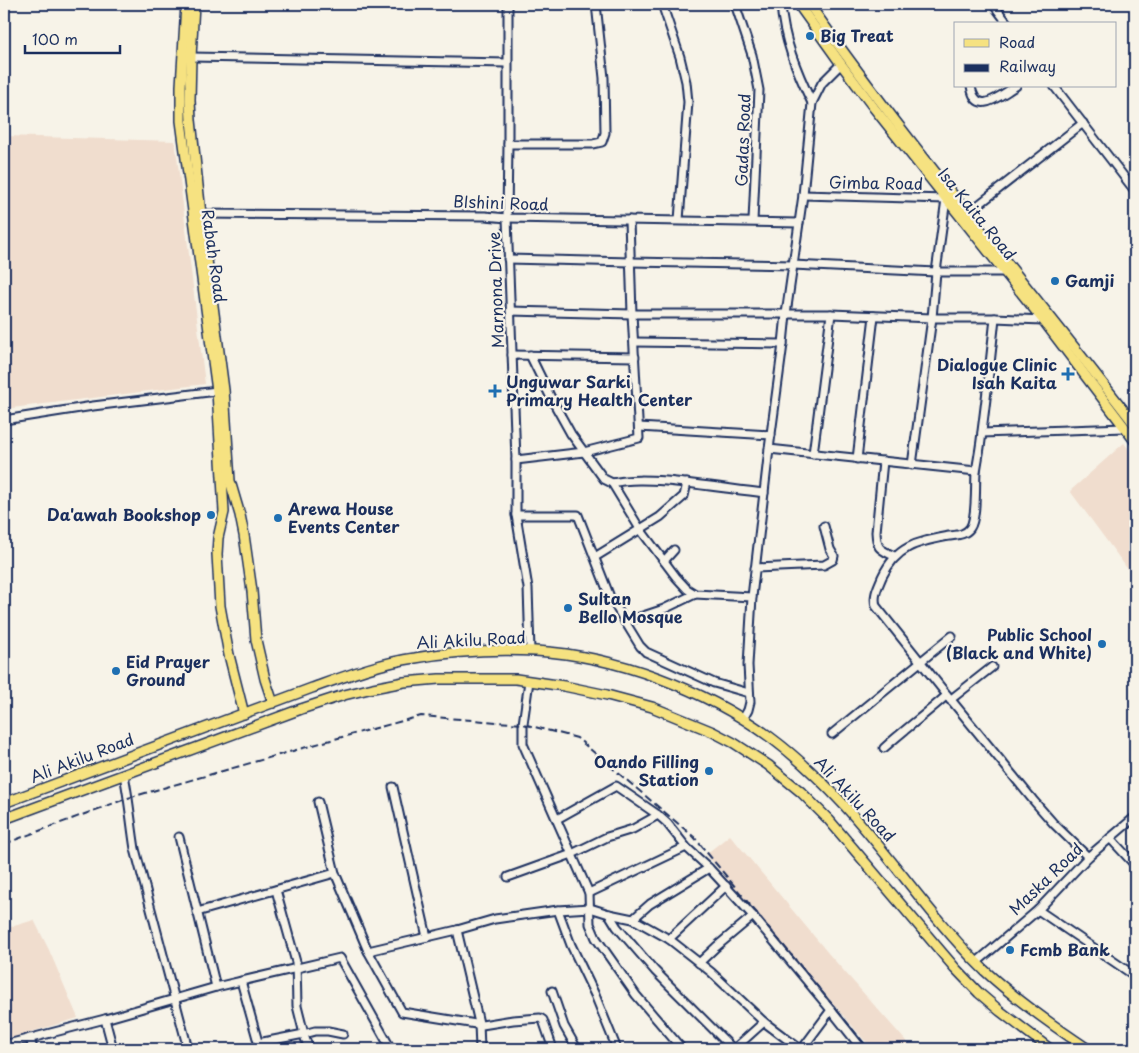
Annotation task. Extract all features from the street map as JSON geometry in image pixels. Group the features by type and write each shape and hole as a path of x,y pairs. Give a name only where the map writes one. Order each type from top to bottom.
{"main road":[{"name":"Rabah Road","path":"186,4 181,120 217,391 224,512 218,538 217,554 220,606 229,654 244,714"},
{"name":"Rabah Road","path":"194,4 191,57 191,120 224,390 230,481 244,536 252,591 256,640 273,703"},
{"name":"Isa Kaita Road","path":"798,4 840,64 878,105 968,213 1029,296 1135,425"},
{"name":"Isa Kaita Road","path":"809,4 878,105 946,199 1004,272 1029,296 1043,320 1135,441"},
{"name":"Ali Akilu Road","path":"4,803 359,672 413,658 461,652 504,650 530,651 594,659 642,672 691,692 743,719 770,737 796,758 845,806 977,962 1022,1004 1088,1049"},
{"name":"Ali Akilu Road","path":"4,818 301,709 373,688 404,682 439,679 516,679 599,694 652,707 713,732 768,765 801,792 829,820 955,968 979,993 1050,1049"}],"street":[{"name":"Marnona Drive","path":"508,4 507,218 516,460 516,515 528,588 530,651"},
{"path":"508,144 593,144 602,142 605,134 604,78 596,4"},
{"path":"662,4 680,57 686,82 688,102 679,220"},
{"name":"Gadas Road","path":"734,4 752,55 759,90 753,221"},
{"path":"781,4 787,39 795,65 812,103"},
{"path":"993,4 1006,22"},
{"path":"191,57 507,63"},
{"path":"743,719 750,702 748,665 755,568 792,265 804,195 812,103 822,83 840,64"},
{"path":"971,88 976,101 982,104 988,103 1013,88"},
{"path":"1056,88 1135,191"},
{"path":"968,213 1083,123"},
{"name":"Gimba Road","path":"804,195 946,199"},
{"path":"912,464 946,199"},
{"name":"BIshini Road","path":"201,214 446,215 507,218 799,223"},
{"path":"516,460 584,452 639,438 629,220"},
{"path":"508,259 792,265 936,272 1004,272"},
{"path":"510,311 632,314 831,314 1043,320"},
{"path":"813,454 831,314"},
{"path":"856,459 874,316"},
{"path":"995,318 976,471 973,522 968,530 962,534 925,540 912,545 894,556 876,590 874,599 876,606 948,697 1054,824 1088,857"},
{"path":"634,342 783,344"},
{"path":"512,354 635,357"},
{"path":"530,355 571,434 604,479 612,483 640,530 676,577 687,589 695,594"},
{"path":"4,420 93,406 217,391"},
{"path":"639,427 771,435"},
{"path":"982,433 1125,428"},
{"path":"769,449 976,471"},
{"path":"883,462 876,543 880,549 894,556"},
{"path":"612,483 624,480 643,480 687,483 764,493"},
{"path":"595,557 660,516 684,496 687,483"},
{"path":"516,515 578,515 610,597 640,646 646,652 714,683 749,693"},
{"path":"755,568 824,565 833,560 834,556 824,526"},
{"path":"664,561 674,550"},
{"path":"625,622 664,609 695,594 752,597"},
{"path":"832,734 952,636"},
{"path":"884,748 904,730 948,697 992,667"},
{"path":"529,681 523,724 524,744 589,892 590,924 596,938 636,995 682,1049"},
{"path":"124,775 135,849 188,1049"},
{"path":"557,819 616,786 658,815 667,823 686,847 709,868 753,916 831,1010 859,1048"},
{"path":"393,787 427,937"},
{"path":"318,802 335,873 368,951 402,1012 482,1025 520,1019 542,1019 553,1049"},
{"path":"508,877 572,854 607,837 633,828 658,815"},
{"name":"Maska Road","path":"977,962 1038,910 1088,857 1135,817"},
{"path":"179,838 216,987"},
{"path":"1110,838 1135,865"},
{"path":"589,892 686,847"},
{"path":"633,919 650,904 709,868"},
{"path":"197,912 335,873"},
{"path":"669,939 726,886"},
{"path":"276,890 294,955 297,1006 309,1049"},
{"path":"368,951 515,915 590,908 633,919 669,939 711,972 764,1022 801,1049 831,1010"},
{"path":"558,910 571,945 596,995 617,1049"},
{"path":"1038,910 1135,976"},
{"path":"610,914 617,927 655,971 734,1049 764,1022"},
{"path":"699,963 753,916"},
{"path":"457,930 479,1024 480,1049"},
{"path":"4,1045 105,1019 216,987 340,958 391,1049"},
{"path":"241,981 259,1046 315,1031 344,1034"},
{"path":"552,991 564,1026 577,1049"},
{"path":"105,1019 112,1049"},
{"path":"30,1038 33,1049"}],"shaded area":[{"path":"4,136 175,141 205,384 4,409"},
{"path":"1124,443 1135,457 1135,579 1070,491"},
{"path":"730,835 828,953 913,1049 872,1049 706,854"},
{"path":"34,920 78,1018 4,1040 4,929"}],"railway":[{"path":"4,844 128,798 421,716 523,724 577,738 694,837 869,1049"}],"place":[{"name":"Big Treat","path":"810,36"},
{"name":"Gamji","path":"1055,281"},
{"name":"Dialogue Clinic Isah Kaita","path":"1068,374"},
{"name":"Unguwar Sarki Primary Health Center","path":"495,391"},
{"name":"Da'awah Bookshop","path":"211,515"},
{"name":"Arewa House Events Center","path":"278,518"},
{"name":"Sultan Bello Mosque","path":"568,608"},
{"name":"Public School (Black and White)","path":"1102,644"},
{"name":"Eid Prayer Ground","path":"116,671"},
{"name":"Oando Filling Station","path":"709,771"},
{"name":"Fcmb Bank","path":"1010,950"}]}
